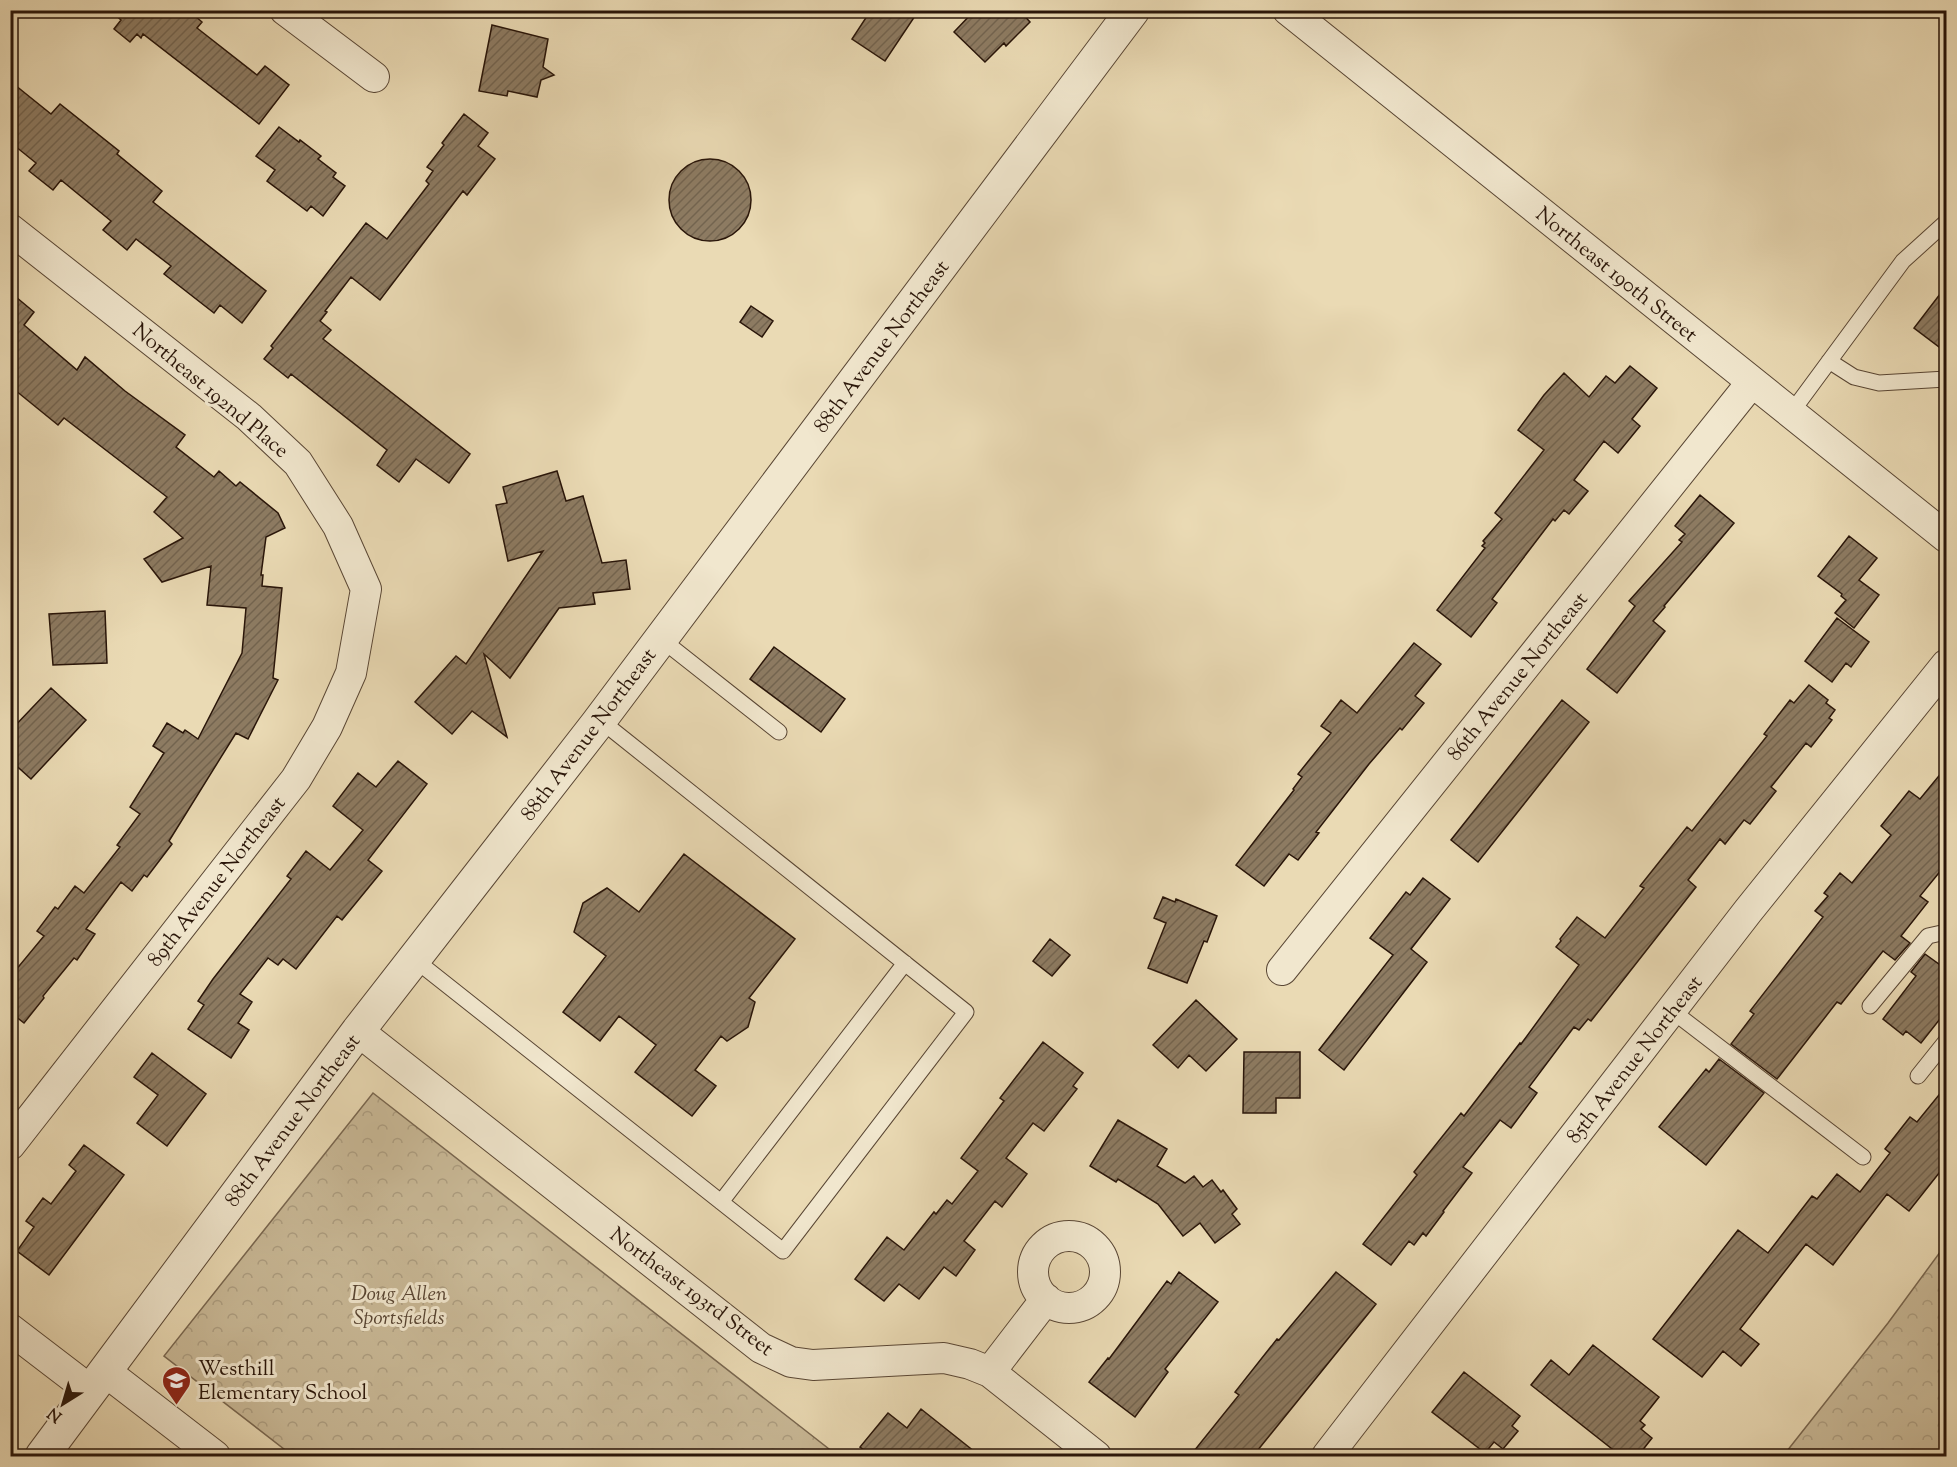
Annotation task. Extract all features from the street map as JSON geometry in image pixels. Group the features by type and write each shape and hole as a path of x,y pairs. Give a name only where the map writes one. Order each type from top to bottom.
{"street":[{"path":"285,10 374,77"},
{"name":"88th Avenue Northeast","path":"42,1456 358,1031 600,720 1133,10"},
{"name":"Northeast 190th Street","path":"1288,10 1947,537"},
{"name":"Northeast 192nd Place","path":"10,229 249,417 298,462 338,526 366,589"},
{"name":"86th Avenue Northeast","path":"1282,970 1752,382"},
{"name":"89th Avenue Northeast","path":"10,1145 296,779 327,727 351,674 366,589"},
{"name":"85th Avenue Northeast","path":"1327,1456 1748,911 1947,665"},
{"name":"Northeast 193rd Street","path":"358,1031 761,1348 791,1362 813,1365 944,1358 970,1364 990,1372 1096,1456"},
{"path":"990,1372 1046,1299"},
{"path":"10,1329 215,1456"}],"lane":[{"path":"1791,413 1903,261 1947,222"},
{"path":"1828,361 1854,377 1879,383 1947,380"},
{"path":"661,639 779,732"},
{"path":"414,959 783,1251 966,1012 600,720"},
{"path":"1870,1006 1928,936 1947,932"},
{"path":"721,1202 905,963"},
{"path":"1671,1010 1863,1157"},
{"path":"1918,1076 1947,1041"}],"green space":[{"name":"Doug Allen Sportsfields","path":"373,1093 838,1456 293,1456 164,1356"},
{"path":"1946,1244 1946,1456 1783,1456 1888,1323"}],"building":[{"path":"110,10 188,10 202,22 197,28 257,75 265,66 289,85 259,124 143,34 141,38 137,34 130,42 114,29 121,20"},
{"path":"871,10 919,10 885,61 852,39"},
{"path":"975,10 1019,10 1030,22 1006,46 1004,43 985,62 954,32"},
{"path":"492,25 548,39 543,67 554,75 541,80 537,97 508,91 507,96 479,91"},
{"path":"10,81 51,114 60,104 119,151 117,154 162,191 153,202 266,291 242,323 220,305 214,313 164,274 171,266 136,239 127,250 103,230 111,221 61,180 53,190 29,171 36,163 10,142"},
{"path":"464,114 488,133 478,146 495,159 467,195 463,191 380,300 351,277 320,321 331,330 323,339 470,454 449,483 416,459 399,482 377,465 387,450 291,374 288,378 264,359 273,348 271,346 366,223 387,239 429,184 426,181 433,171 427,167"},
{"path":"279,127 321,156 318,159 336,173 333,177 345,186 323,216 311,206 307,211 267,181 275,170 256,156"},
{"path":"710,159 726,163 739,171 747,184 751,200 747,216 739,229 726,237 710,241 694,237 681,229 673,216 669,200 673,184 681,171 694,163"},
{"path":"1947,285 1947,353 1914,328"},
{"path":"10,292 34,312 24,325 77,370 85,357 125,391 185,435 176,447 214,477 219,471 236,486 240,482 278,513 285,528 266,537 261,575 263,575 262,586 282,588 273,678 278,680 248,739 236,733 169,841 172,844 147,877 144,875 132,891 121,882 86,929 95,934 77,960 74,958 24,1023 10,1012 10,977 44,936 37,931 55,907 58,909 75,886 84,893 120,847 117,845 140,814 130,807 164,753 153,746 167,723 183,733 185,730 198,739 242,653 246,608 207,605 211,566 162,582 144,559 183,538 154,512 167,497 64,418 58,425 10,386"},
{"path":"751,306 773,321 762,337 740,322"},
{"path":"1630,366 1657,388 1632,419 1640,426 1618,453 1604,441 1574,480 1588,491 1569,514 1564,510 1555,521 1553,519 1492,599 1497,603 1471,637 1437,610 1485,548 1482,546 1485,543 1483,541 1502,519 1495,513 1544,450 1518,430 1564,373 1589,397 1606,376 1615,383"},
{"path":"557,471 566,501 583,496 602,563 626,560 630,589 593,593 595,604 559,608 510,678 484,654 507,737 472,711 452,734 415,702 456,656 466,664 543,551 508,561 496,505 507,503 503,487"},
{"path":"1700,495 1734,523 1653,621 1665,631 1617,693 1587,669 1635,606 1629,601 1682,542 1679,540 1685,534 1675,526"},
{"path":"1849,536 1877,558 1859,580 1879,595 1854,628 1835,613 1846,600 1841,596 1842,594 1818,576"},
{"path":"105,611 107,663 53,665 49,614"},
{"path":"1837,618 1869,642 1851,667 1846,663 1832,682 1805,661"},
{"path":"1414,643 1441,664 1415,696 1424,703 1369,764 1316,832 1319,833 1298,860 1289,854 1264,886 1236,865 1294,790 1302,777 1298,774 1331,733 1321,726 1341,700 1357,713"},
{"path":"774,647 845,699 821,732 750,679"},
{"path":"1809,685 1828,700 1826,703 1835,710 1829,718 1832,720 1811,747 1806,743 1771,787 1776,791 1750,824 1744,820 1725,844 1720,839 1688,880 1696,887 1591,1021 1588,1019 1579,1030 1574,1027 1529,1087 1537,1093 1511,1128 1500,1120 1463,1167 1472,1173 1426,1236 1423,1233 1414,1245 1409,1241 1391,1265 1363,1244 1417,1175 1414,1172 1461,1113 1464,1116 1579,965 1556,947 1577,917 1605,938 1644,888 1640,886 1687,827 1692,831 1767,736 1764,734 1790,700 1794,703"},
{"path":"51,688 86,720 31,779 10,760 10,731"},
{"path":"1562,700 1589,722 1478,862 1451,840"},
{"path":"398,761 427,784 368,860 382,871 342,920 337,916 296,969 283,959 278,965 268,958 240,994 252,1002 238,1023 249,1030 231,1058 188,1029 204,1005 198,1001 291,879 287,876 306,851 330,870 363,830 333,806 358,773 376,787"},
{"path":"1947,766 1947,863 1920,896 1928,902 1901,936 1910,943 1895,960 1883,951 1841,1004 1837,1002 1777,1079 1731,1044 1754,1014 1750,1011 1823,917 1815,911 1828,896 1824,893 1840,873 1852,883 1891,835 1881,826 1909,791 1920,799"},
{"path":"684,854 795,939 749,998 755,1002 748,1027 727,1041 721,1036 695,1070 716,1086 692,1116 635,1072 656,1045 619,1016 600,1041 563,1012 606,956 574,932 583,903 607,888 639,912"},
{"path":"1423,878 1450,899 1411,949 1427,962 1344,1070 1319,1050 1393,955 1370,938 1406,892 1410,895"},
{"path":"1163,897 1175,902 1176,899 1217,916 1187,983 1148,968 1166,923 1154,918"},
{"path":"1050,939 1070,955 1052,976 1033,961"},
{"path":"1925,954 1947,970 1947,1010 1921,1043 1906,1031 1903,1035 1883,1019 1916,976 1911,972"},
{"path":"1196,1000 1237,1039 1206,1071 1189,1055 1178,1068 1153,1045"},
{"path":"1043,1042 1083,1073 1073,1086 1077,1089 1044,1131 1033,1123 1006,1158 1027,1174 1002,1207 995,1201 964,1241 975,1250 956,1276 944,1267 919,1299 899,1284 884,1301 855,1279 887,1237 904,1250 934,1212 936,1214 947,1200 952,1204 978,1171 961,1158 1004,1101 1000,1098"},
{"path":"1244,1052 1300,1052 1300,1098 1276,1098 1276,1113 1243,1113"},
{"path":"152,1053 206,1094 167,1146 137,1123 158,1095 134,1077"},
{"path":"1719,1059 1764,1093 1706,1165 1659,1127 1706,1069 1709,1072"},
{"path":"1947,1085 1947,1163 1909,1211 1887,1194 1833,1265 1806,1244 1740,1329 1759,1344 1741,1366 1723,1351 1702,1377 1653,1339 1738,1230 1768,1253 1812,1196 1817,1199 1837,1174 1860,1192 1890,1153 1885,1149 1910,1117 1917,1122"},
{"path":"1118,1120 1167,1149 1157,1166 1185,1183 1194,1176 1203,1187 1212,1180 1221,1192 1223,1190 1237,1209 1232,1214 1240,1224 1215,1243 1200,1223 1183,1236 1158,1204 1118,1179 1116,1182 1090,1166"},
{"path":"84,1145 124,1175 49,1275 17,1251 34,1227 26,1221 43,1198 51,1204 76,1171 69,1165"},
{"path":"1179,1272 1218,1302 1165,1369 1168,1372 1135,1417 1089,1382 1167,1281 1171,1284"},
{"path":"1336,1272 1376,1304 1253,1456 1190,1456 1239,1395 1235,1392 1277,1339 1279,1340"},
{"path":"1593,1345 1659,1397 1640,1421 1645,1425 1641,1429 1652,1438 1638,1456 1621,1456 1531,1385 1551,1360 1569,1375"},
{"path":"1464,1372 1520,1416 1512,1426 1518,1431 1503,1449 1494,1442 1485,1453 1432,1412"},
{"path":"921,1409 980,1456 872,1456 860,1447 888,1413 907,1428"}],"place":[{"name":"Westhill Elementary School","path":"177,1406"}]}
